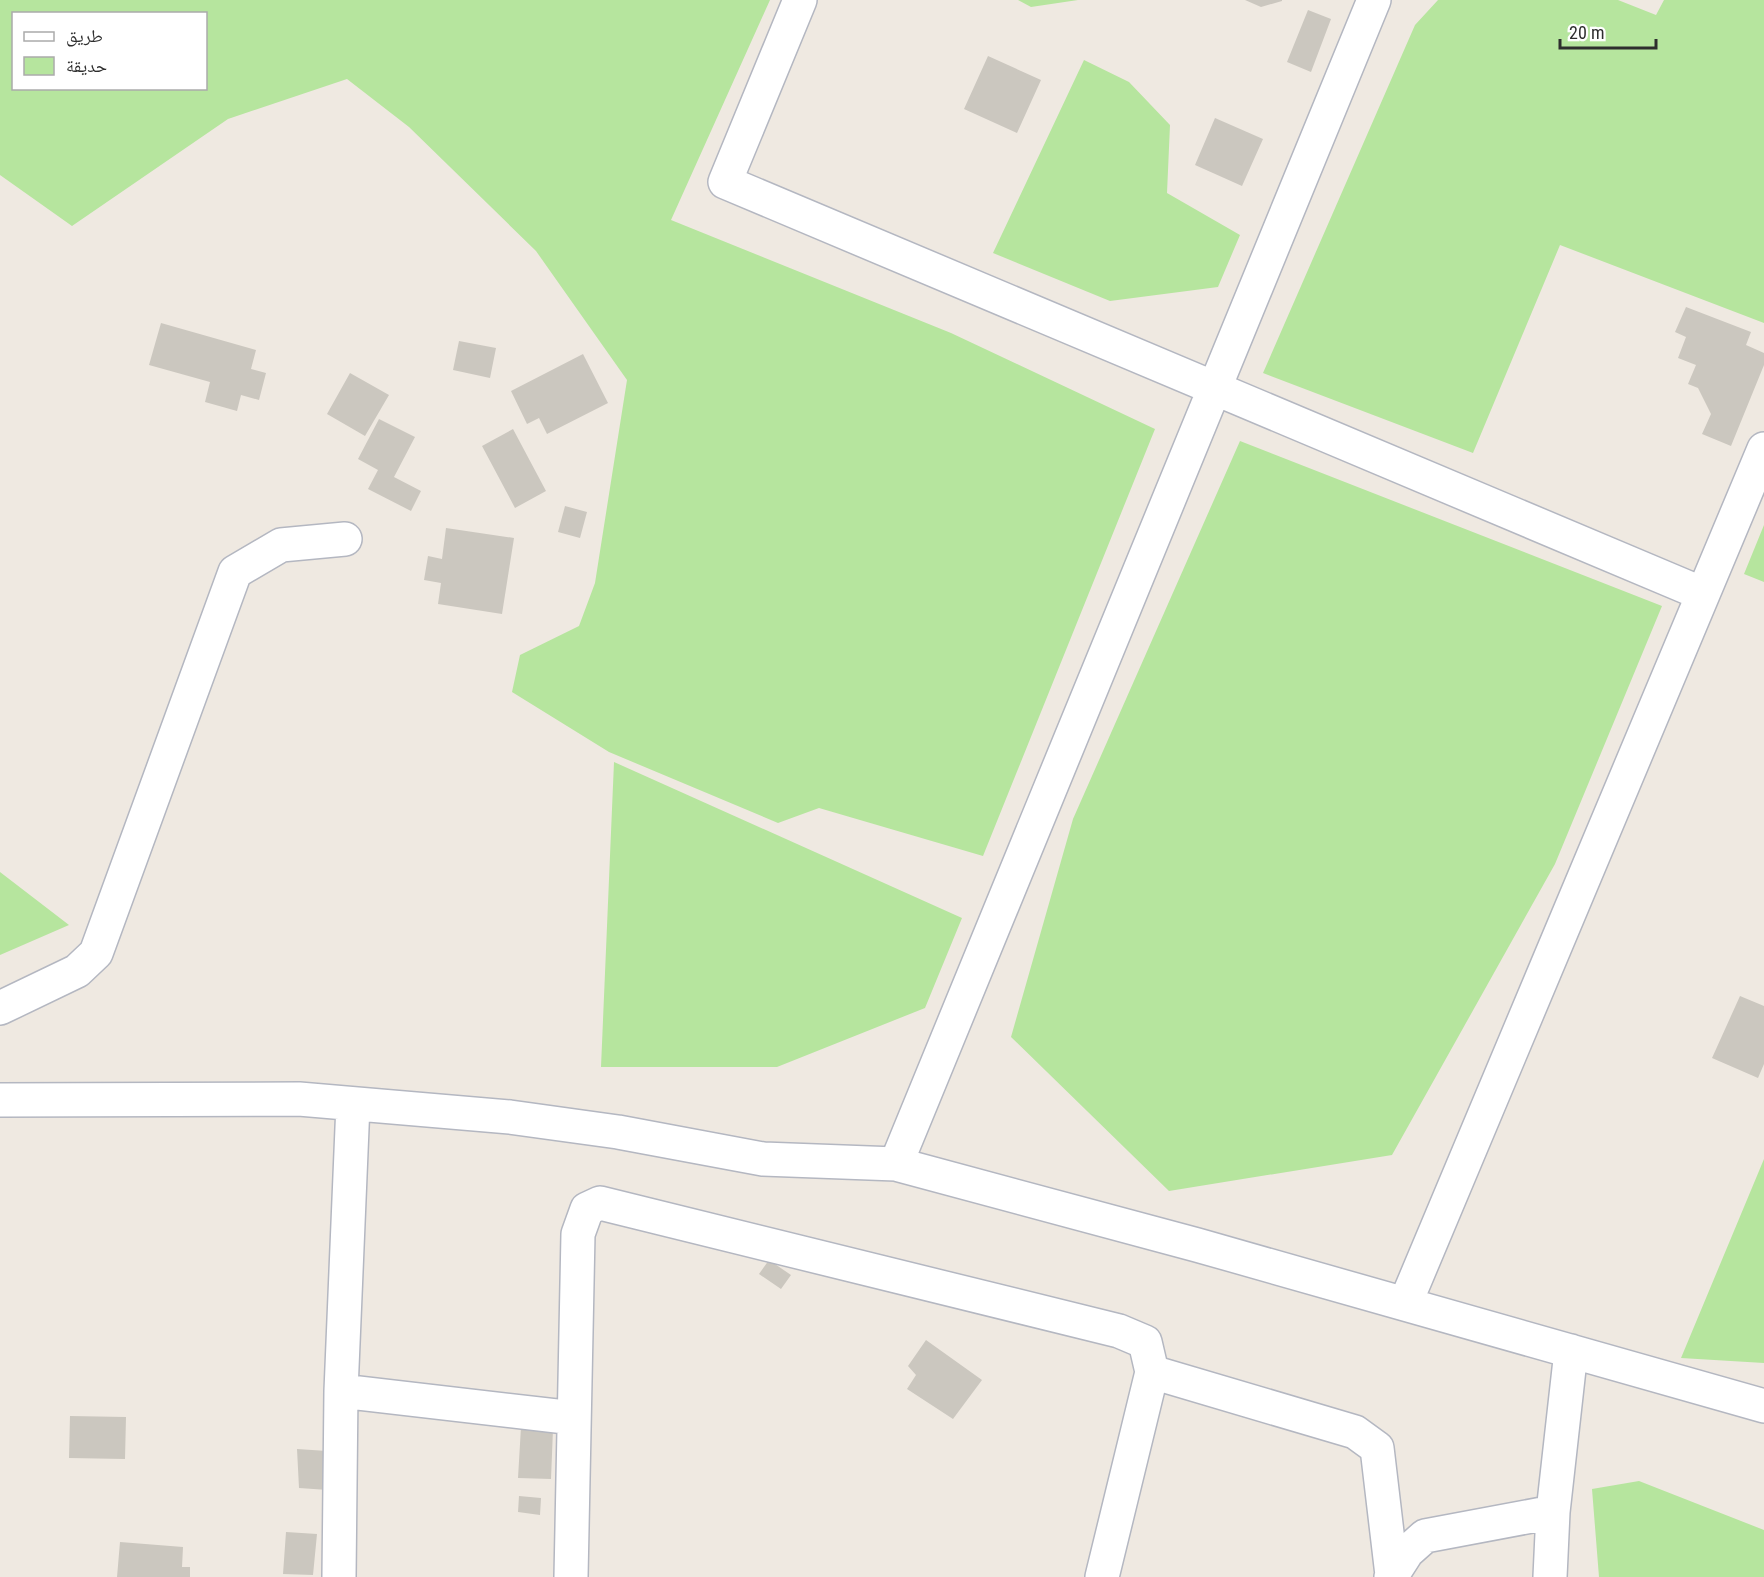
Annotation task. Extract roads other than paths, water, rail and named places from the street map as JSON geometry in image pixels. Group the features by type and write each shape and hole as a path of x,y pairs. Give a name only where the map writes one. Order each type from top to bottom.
{"street":[{"path":"800,0 726,182 1703,594"},
{"path":"896,1164 1374,0"},
{"path":"1405,1304 1764,449"},
{"path":"0,1008 77,971 96,953 235,572 280,545 345,539"},
{"path":"0,1100 299,1099 510,1117 618,1132 763,1159 896,1164 1405,1304 1764,1406"},
{"path":"339,1577 341,1391 353,1104"},
{"path":"571,1577 578,1234 587,1209 600,1203 1119,1331 1145,1342 1152,1372 1102,1577"},
{"path":"1550,1577 1553,1512 1571,1351"},
{"path":"1152,1372 1355,1432 1377,1448 1392,1576"},
{"path":"341,1391 574,1418"},
{"path":"1392,1576 1407,1552 1425,1536 1553,1512"}]}
